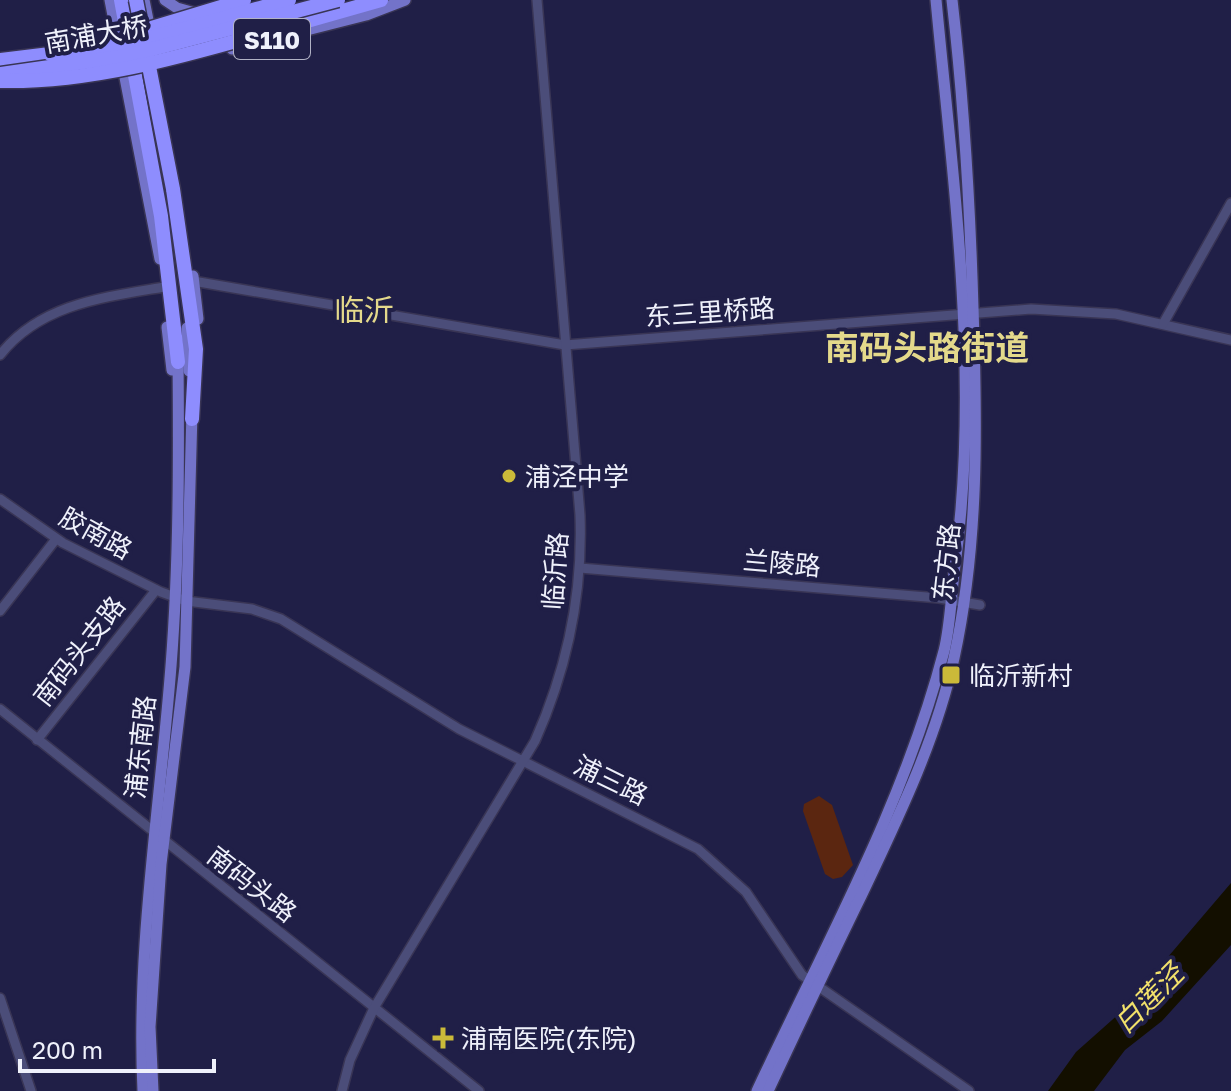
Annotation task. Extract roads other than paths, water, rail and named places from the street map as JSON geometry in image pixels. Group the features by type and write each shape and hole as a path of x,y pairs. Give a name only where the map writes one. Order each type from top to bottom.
{"highway":[{"path":"123,0 151,159 178,362"},
{"path":"134,0 173,189 196,349 192,419"},
{"path":"50,54 247,0"},
{"name":"南浦大桥","path":"0,60 94,51 289,0"},
{"name":"南浦大桥","path":"0,74 126,56 338,0"},
{"path":"0,83 38,82 113,71 189,54 381,0"}],"main road":[{"name":"浦东南路","path":"110,0 164,287 179,407"},
{"name":"浦东南路","path":"123,0 147,70 193,281 201,341 199,397 190,446"},
{"name":"浦东南路","path":"134,0 178,250 192,419 181,599 152,832 140,1026 143,1091"},
{"name":"浦东南路","path":"144,0 147,70 172,255 178,362 181,599 185,667 165,842 150,1027 153,1091"},
{"name":"S110","path":"165,0 194,13 247,0"},
{"name":"S110","path":"147,70 366,15 405,0"},
{"name":"东方路","path":"757,1091 900,814 933,731 954,659 964,603 973,519 978,401 936,0"},
{"name":"东方路","path":"768,1091 889,810 945,650 945,599 961,523 968,417 965,126 952,0"},
{"path":"0,68 119,53"},
{"path":"0,83 69,60"}],"street":[{"name":"临沂路","path":"342,1091 350,1060 374,1008 523,763 561,673 573,620 580,568 580,515 537,0"},
{"path":"1163,324 1231,203"},
{"name":"东三里桥路","path":"193,281 565,345 969,312 1061,309 1163,324 1231,340"},
{"path":"0,355 31,325 61,309 164,287"},
{"name":"胶南路","path":"0,499 56,539 156,590 181,599"},
{"path":"0,611 56,539"},
{"name":"兰陵路","path":"580,568 945,599 980,605"},
{"name":"南码头支路","path":"37,740 156,590"},
{"name":"浦三路","path":"181,599 240,607 281,619 451,724 523,763 674,835 709,856 746,892 802,975 969,1091"},
{"name":"南码头路","path":"0,709 479,1091"},
{"path":"0,998 31,1091"}],"water":[{"name":"白莲泾","path":"1231,883 1231,945 1162,1021 1125,1050 1094,1091 1048,1091 1076,1052 1121,1012"}],"place":[{"name":"浦泾中学","path":"509,476"},
{"name":"临沂新村","path":"951,675"},
{"name":"浦南医院(东院)","path":"443,1038"}],"district":[{"name":"临沂","path":"364,310"},
{"name":"南码头路街道","path":"927,347"}]}
